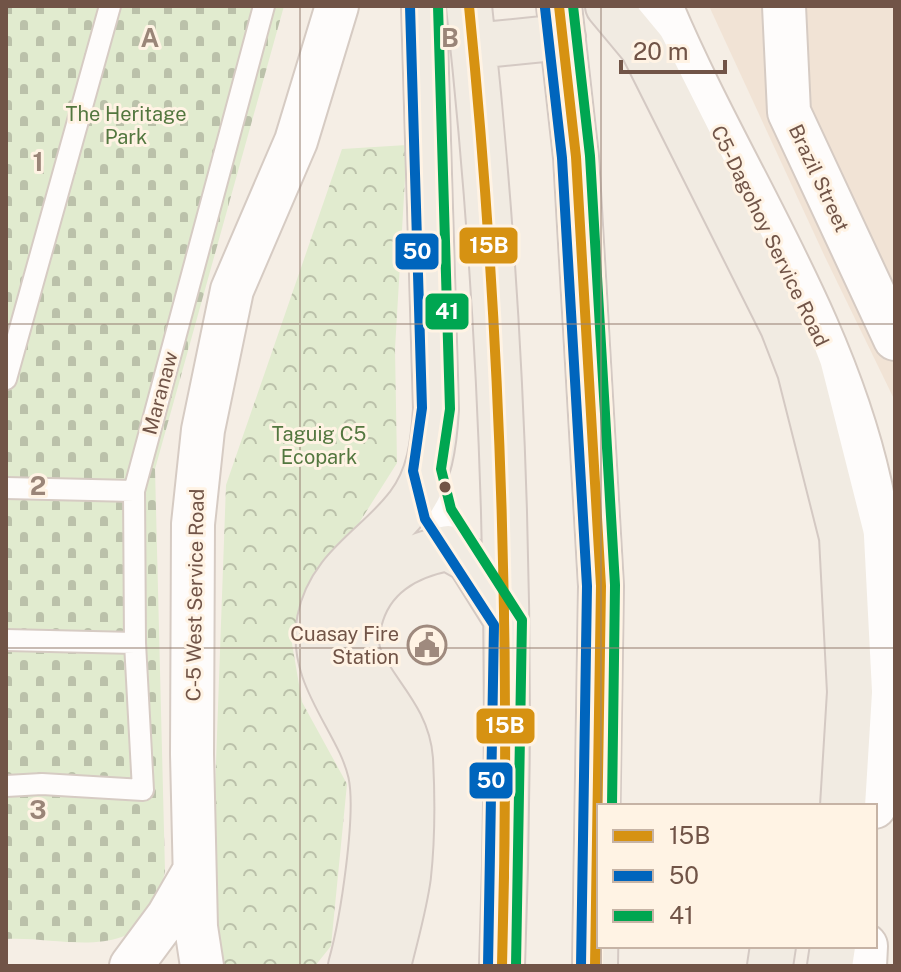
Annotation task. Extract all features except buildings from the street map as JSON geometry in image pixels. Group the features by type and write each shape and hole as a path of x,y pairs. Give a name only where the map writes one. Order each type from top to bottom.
{"main road":[{"path":"351,966 375,802 366,758 328,682 319,645 319,624 331,588 345,568 407,508 427,470 436,409 424,6"},
{"path":"608,6 643,48 783,327 800,371 842,537 850,692 843,804"},
{"name":"C5-Dagohoy Service Road","path":"660,6 799,288 855,428 870,488 877,557 880,672 874,804"},
{"path":"502,966 508,621 487,165 471,26 561,22 576,157 601,586 599,804"},
{"path":"388,966 408,875 410,757 401,721 365,670 356,638 363,605 376,585 394,568 418,554 448,548 469,560 508,621"},
{"path":"595,966 597,896"}],"street":[{"name":"C-5 West Service Road","path":"202,966 194,871 193,524 203,430 232,290 296,141 337,6"},
{"name":"Brazil Street","path":"784,6 789,112 895,339"},
{"path":"131,966 168,916 194,871"}],"lane":[{"path":"6,379 110,6"},
{"name":"Maranaw","path":"6,786 42,784 143,790 135,643 134,491 264,6"},
{"path":"427,470 438,515 469,560"},
{"path":"6,488 134,491"},
{"path":"6,640 135,643"}],"shaded area":[{"path":"709,6 895,6 895,401 825,257"}],"green space":[{"name":"The Heritage Park","path":"6,6 284,6 155,469 165,871 161,893 154,913 140,927 105,941 6,939"},
{"name":"Taguig C5 Ecopark","path":"407,145 395,349 397,463 290,632 302,702 347,784 331,946 315,966 220,966 211,901 226,485 342,149"}],"transit line":[{"name":"50","path":"410,6 422,408 413,471 425,519 494,625 488,966"},
{"name":"41","path":"438,6 450,409 441,469 451,509 522,620 516,966"},
{"name":"15B","path":"469,6 489,246 501,486 505,726 502,966"},
{"name":"15B","path":"559,6 576,157 601,586 598,804"},
{"name":"41","path":"573,6 590,156 615,585 612,804"},
{"name":"50","path":"545,8 562,158 587,586 581,966"},
{"name":"15B","path":"595,966 597,839"}],"place":[{"name":"Cuasay Fire Station","path":"427,645"}]}
